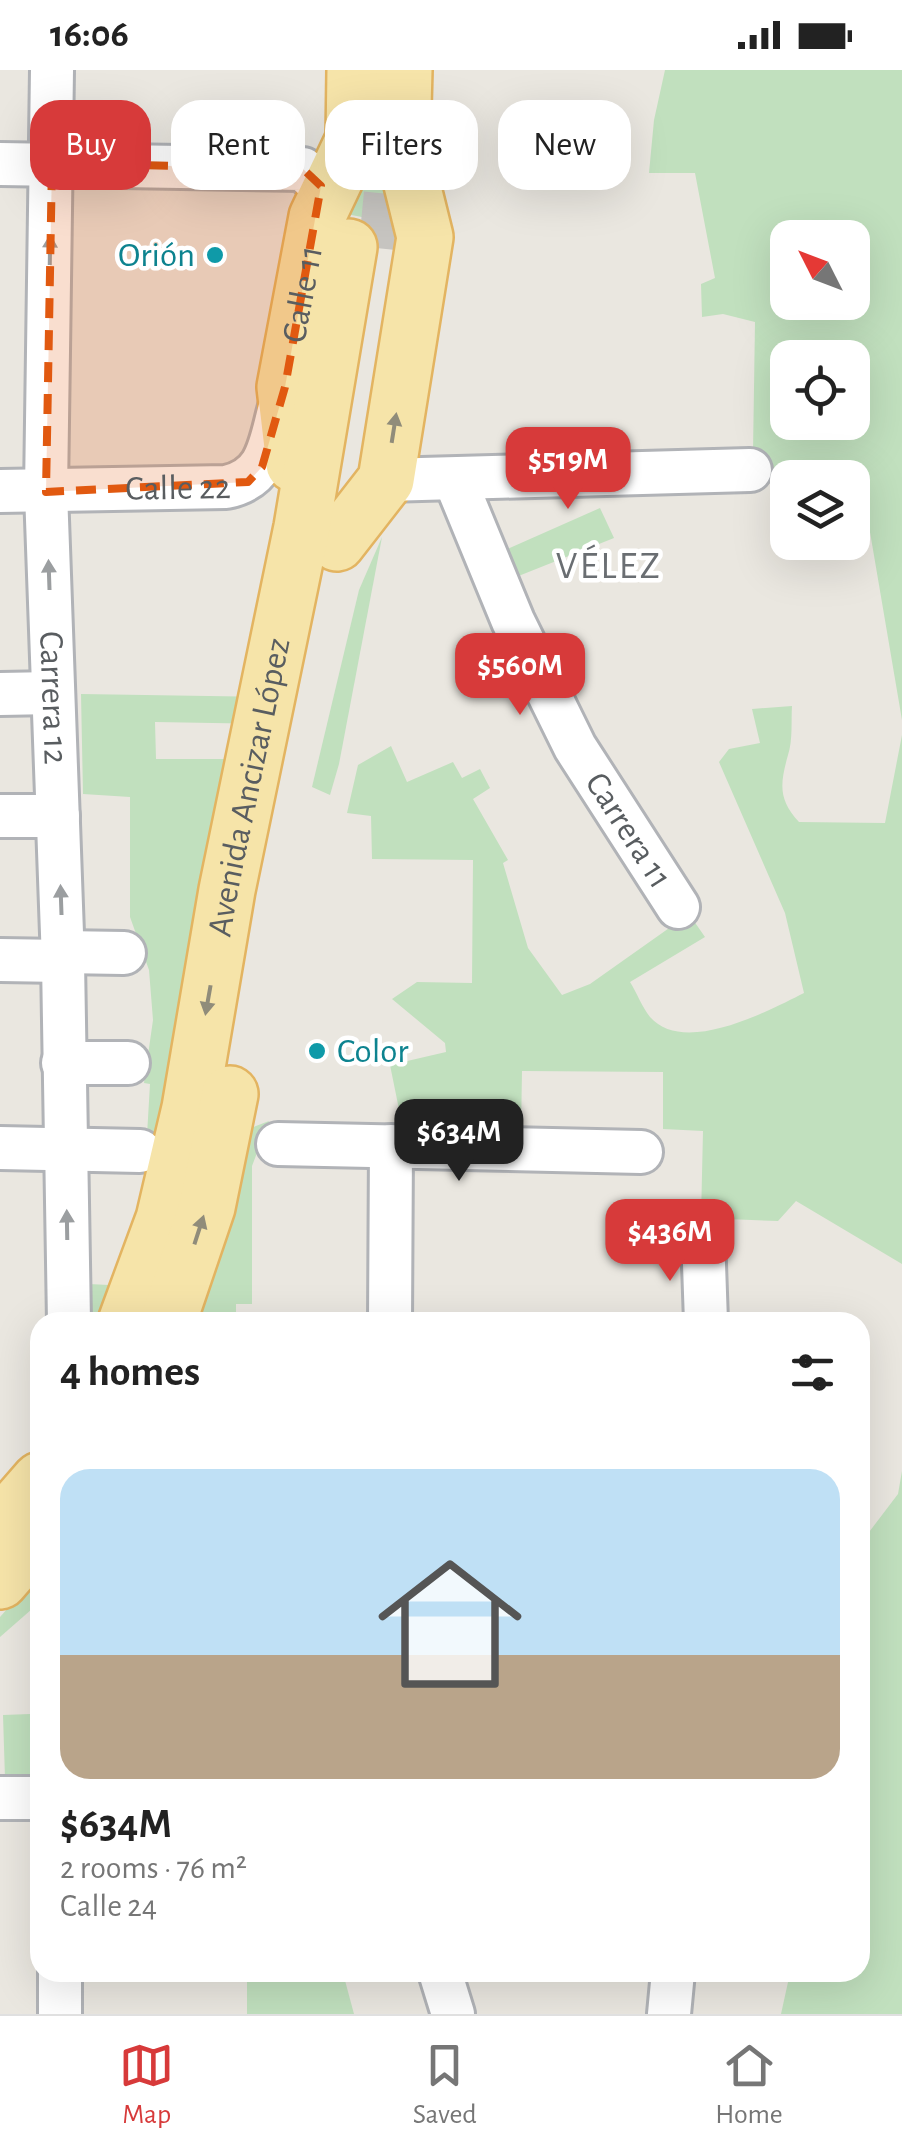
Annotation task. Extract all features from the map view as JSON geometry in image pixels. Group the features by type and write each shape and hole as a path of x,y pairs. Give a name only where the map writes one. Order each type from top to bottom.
{"main road":[{"name":"Calle 11","path":"320,535 285,387 353,234 356,70"},
{"path":"320,535 386,480 425,238 402,144 404,70"},
{"name":"Avenida Ancizar López","path":"171,1312 207,1207 265,894 320,535 353,234"},
{"name":"Avenida Ancizar López","path":"130,1312 164,1219 190,1108 227,890 320,535"},
{"path":"0,1526 30,1488"},
{"path":"0,1581 30,1546"}],"street":[{"name":"Carrera 12","path":"52,70 52,100"},
{"path":"0,164 30,163"},
{"path":"151,166 303,170 321,186 353,234"},
{"name":"Carrera 12","path":"52,190 46,492 62,957 69,1312"},
{"name":"Calle 22","path":"0,491 248,482 262,467 285,387"},
{"path":"386,480 750,470"},
{"name":"Carrera 11","path":"454,480 513,621 575,747 678,907"},
{"path":"0,694 54,693"},
{"path":"0,816 58,816"},
{"path":"0,960 124,953"},
{"path":"63,1063 128,1064"},
{"path":"278,1144 641,1152"},
{"path":"390,1312 392,1146"},
{"path":"0,1148 140,1150"},
{"path":"691,1222 703,1235 706,1312"},
{"path":"0,1474 30,1476"},
{"path":"0,1798 30,1798"},
{"path":"60,1982 60,2014"},
{"path":"443,1982 452,2014"},
{"path":"669,2014 672,1982"}],"highlighted area":[{"path":"52,163 303,169 321,186 285,387 262,467 248,482 46,492"}],"green space":[{"path":"665,70 902,70 902,720 870,532 870,460 770,460 770,469 753,452 755,322 723,314 702,317 701,284 715,278 695,173 649,173 654,120"},
{"path":"345,190 398,190 403,225 336,212"},
{"path":"600,508 614,538 516,577 503,551"},
{"path":"382,537 330,795 312,787 359,590"},
{"path":"81,694 268,697 263,724 155,722 156,759 224,759 153,1158 147,1135 150,1084 144,1083 153,1020 149,970 130,917 130,797 83,794"},
{"path":"792,706 783,791 787,806 799,822 885,823 902,735 902,1264 796,1201 778,1221 701,1218 703,1131 663,1129 663,1072 522,1071 521,1131 403,1129 390,1065 446,1052 445,1043 392,999 417,982 472,983 473,860 372,859 371,816 347,813 358,765 391,746 407,782 453,762 462,778 480,769 490,788 473,799 508,860 503,863 528,948 562,995 590,984 689,914 705,937 630,982 650,1017 665,1028 704,1031 748,1019 804,993 785,913 719,762 729,749 760,743 752,709"},
{"path":"269,1121 252,1166 252,1304 236,1304 236,1312 197,1312 246,1130"},
{"path":"151,1169 104,1312 88,1312 89,1284 109,1285"},
{"path":"902,1471 902,2014 781,2014 788,1982 870,1982 870,1531 898,1494"},
{"path":"30,1583 30,1611 0,1637 0,1617"},
{"path":"30,1714 30,1778 5,1779 3,1715"},
{"path":"247,1982 345,1982 354,2014 247,2014"}],"tunnel":[{"path":"386,249 392,190"}],"place":[{"name":"Orión","path":"215,255"},
{"name":"Color","path":"317,1051"}],"district":[{"name":"VÉLEZ","path":"609,567"}]}
